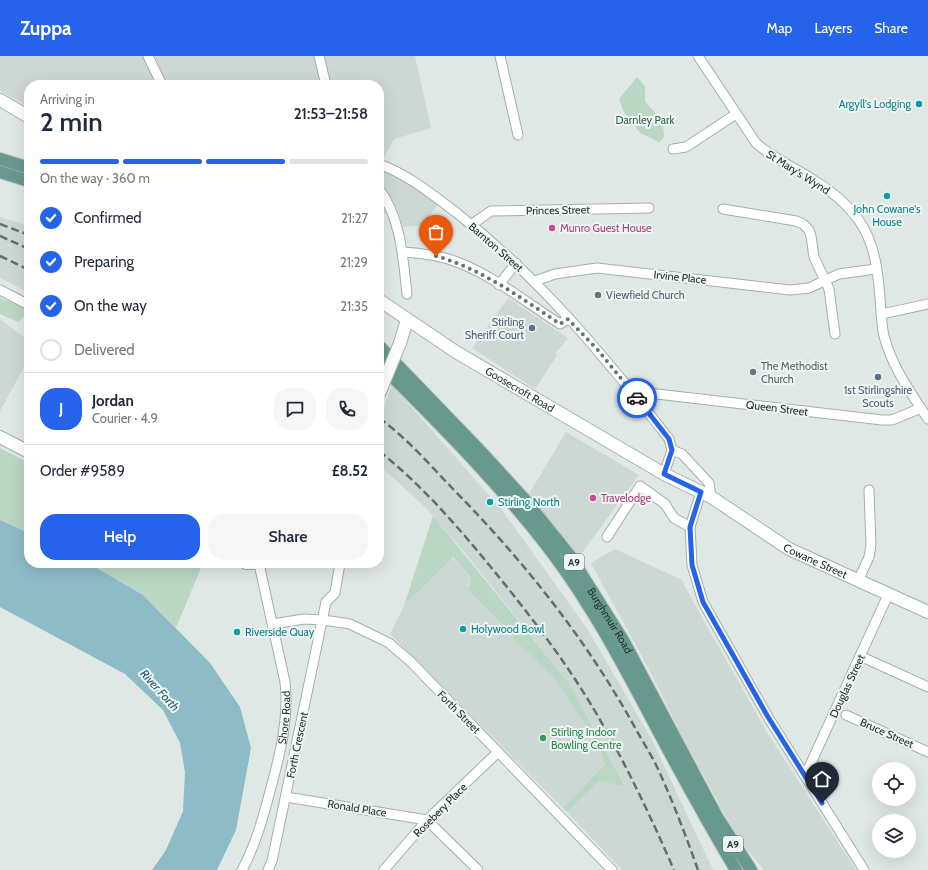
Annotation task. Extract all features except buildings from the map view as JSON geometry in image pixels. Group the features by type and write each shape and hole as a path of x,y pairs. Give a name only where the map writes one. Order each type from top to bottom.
{"main road":[{"path":"0,100 24,114"},
{"path":"0,159 24,166"},
{"path":"0,172 24,179"},
{"name":"Goosecroft Road","path":"384,304 456,352 664,474"},
{"path":"384,382 400,343 407,320"},
{"name":"Burghmuir Road","path":"384,351 525,500 570,556 624,642 717,817 751,870"},
{"name":"Burghmuir Road","path":"384,368 483,472 554,555 584,599 623,663 685,782 736,870"},
{"path":"0,436 24,449"},
{"name":"Cowane Street","path":"664,474 706,494 788,549 928,612"}],"street":[{"path":"148,56 160,80"},
{"path":"320,56 325,80"},
{"path":"500,56 518,135"},
{"name":"St Mary's Wynd","path":"700,57 756,143 764,151 813,179 844,203 867,234 874,257 884,336 890,355 896,370 928,420"},
{"path":"673,149 686,147 736,114"},
{"name":"Barnton Street","path":"384,166 394,170 427,190 471,224 516,263 535,281 564,321 597,349 631,390"},
{"path":"384,195 394,217 402,252 407,294"},
{"name":"Princes Street","path":"471,224 491,212 649,208"},
{"path":"723,209 796,221 803,224 809,230 814,257 829,289 835,334"},
{"path":"402,252 426,253 457,262 564,321"},
{"path":"499,285 516,263"},
{"name":"Irvine Place","path":"535,281 555,274 597,268 790,290 809,288 824,279 839,274 876,269"},
{"path":"0,290 24,302"},
{"path":"882,314 928,304"},
{"path":"631,390 669,439 672,450 664,474"},
{"name":"Queen Street","path":"631,390 882,420 892,420 921,408"},
{"path":"672,450 682,454 708,483 706,494 690,527 692,565 703,602 768,717 864,870"},
{"path":"607,537 640,486 664,504 674,518 690,527"},
{"path":"858,581 870,557 869,490"},
{"name":"Shore Road","path":"242,870 254,848 264,817 286,724 287,700 285,682 262,568"},
{"name":"Forth Crescent","path":"268,870 272,861 286,797 326,602 335,593 339,568"},
{"name":"Douglas Street","path":"805,776 888,595"},
{"name":"Forth Street","path":"273,624 304,619 350,624 389,643 411,662 612,870"},
{"path":"860,656 928,687"},
{"name":"Bruce Street","path":"846,715 928,752"},
{"name":"Rosebery Place","path":"384,870 427,820 498,752"},
{"name":"Ronald Place","path":"286,797 427,820"},
{"path":"427,820 478,870"}],"shaded area":[{"path":"0,56 415,56 431,128 394,139 384,157 384,80 24,80 24,104 0,91"},
{"path":"384,162 443,197 423,225 394,228 388,210 384,214"},
{"path":"0,217 24,224 24,290 0,278"},
{"path":"508,298 568,338 555,354 557,355 535,389 472,348"},
{"path":"0,319 24,337 24,367 0,411"},
{"path":"392,385 502,510 588,630 652,740 713,870 622,870 567,812 599,781 625,785 569,683 465,553 425,507 384,470 384,408"},
{"path":"566,432 639,475 579,557 529,494"},
{"path":"615,549 682,580 768,734 856,870 764,870 737,837 681,734 651,673 591,563"},
{"path":"452,557 471,577 467,589 509,631 513,626 518,631 512,638 554,678 597,743 605,764 563,808 390,634 404,606"}],"green space":[{"name":"Darnley Park","path":"637,77 645,86 645,102 656,114 663,127 664,137 659,142 640,133 624,112 619,99"},
{"path":"0,298 24,308 24,317 18,322 0,314"},
{"path":"0,448 24,460 24,531 0,520"},
{"path":"433,516 569,683 625,786 599,781 567,812 563,808 605,764 597,743 554,678 512,638 518,631 513,627 509,631 467,589 471,577 453,557 404,606"},
{"path":"97,568 201,568 176,628 143,595"}],"water":[{"name":"River Forth","path":"0,520 24,531 24,568 97,568 143,595 210,663 240,707 251,748 236,830 217,870 152,870 166,850 183,811 185,772 180,743 163,710 125,674 0,607"}],"railway":[{"path":"0,224 24,233"},
{"path":"0,236 24,247"},
{"path":"0,256 24,268"},
{"path":"384,422 409,443 479,516 528,572 573,631 614,692 655,763 664,781 698,870"},
{"path":"384,455 411,478 454,523 517,600 562,659 608,733 643,801 674,870"}],"way so far":[{"path":"436,256 457,262 478,272 560,324 568,319 597,349 637,398"}],"place":[{"name":"Argyll's Lodging","path":"919,104"},
{"name":"John Cowane's House","path":"887,196"},
{"name":"Munro Guest House","path":"552,228"},
{"name":"Viewfield Church","path":"598,295"},
{"name":"Stirling Sheriff Court","path":"532,328"},
{"name":"The Methodist Church","path":"753,372"},
{"name":"1st Stirlingshire Scouts","path":"878,377"},
{"name":"Travelodge","path":"593,498"},
{"name":"Stirling North","path":"490,502"},
{"name":"Holywood Bowl","path":"463,629"},
{"name":"Riverside Quay","path":"237,632"},
{"name":"Stirling Indoor Bowling Centre","path":"543,738"}],"route":[{"path":"637,398 669,439 672,450 668,457 664,474 701,492 690,527 692,565 703,602 768,717 822,803"}]}
